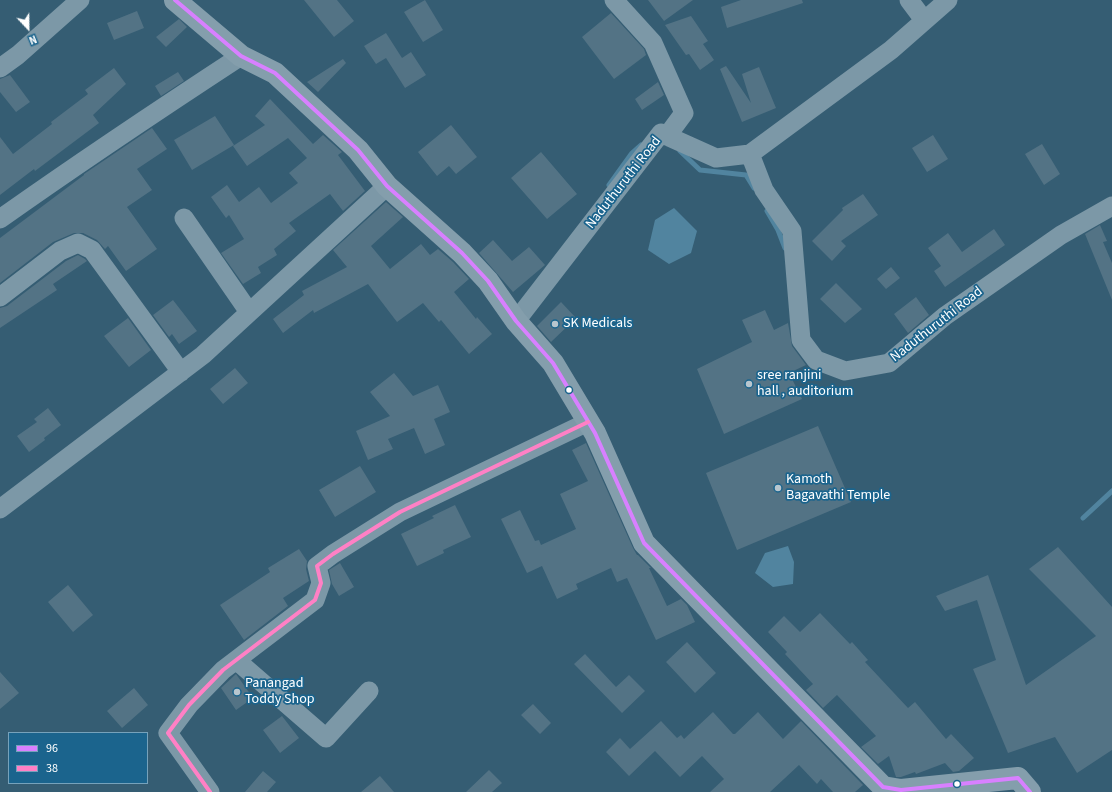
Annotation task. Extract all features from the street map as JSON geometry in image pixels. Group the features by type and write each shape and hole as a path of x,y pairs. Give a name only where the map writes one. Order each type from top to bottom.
{"main road":[{"path":"175,0 241,56 275,73 358,150 387,186 462,253 488,281 516,320 553,363 594,433 644,543 883,787 900,791 1018,778 1030,792"}],"street":[{"path":"0,68 18,55 80,0"},
{"path":"614,0 653,43 682,116 667,136"},
{"path":"909,0 924,20"},
{"path":"750,154 891,50 948,0"},
{"path":"2,213 241,56"},
{"name":"Naduthuruthi Road","path":"516,320 661,133 716,158 750,154 764,190 792,231 801,340 816,360 845,371 889,363 945,316 1061,235 1112,206"},
{"path":"0,509 203,355 387,186"},
{"path":"184,218 249,312"},
{"path":"0,297 60,251 78,243 92,250 181,372"},
{"path":"210,792 168,733 189,705 223,670 315,600 321,583 317,566 333,554 400,512 588,422"},
{"path":"236,660 326,738 369,692"}],"water":[{"path":"674,208 697,231 691,253 669,264 648,250 655,220"},
{"path":"788,546 794,562 793,584 773,587 755,573 765,553"}],"building":[{"path":"304,0 337,0 354,21 334,37"},
{"path":"425,0 443,30 423,42 404,12"},
{"path":"648,0 693,0 664,21"},
{"path":"741,0 802,0 803,3 727,28 721,7"},
{"path":"137,11 144,28 114,40 107,23"},
{"path":"611,13 644,49 646,55 614,79 582,37"},
{"path":"691,16 708,41 703,44 714,60 700,70 689,54 686,55 665,25"},
{"path":"179,19 187,27 166,47 156,37"},
{"path":"386,33 402,58 411,52 426,75 405,88 386,58 376,64 364,46"},
{"path":"343,59 346,63 318,92 307,82"},
{"path":"726,66 751,103 742,74 759,67 776,108 742,122 720,69"},
{"path":"114,68 126,84 93,115 99,123 0,195 0,137 13,154 52,124 51,122 88,94 85,90"},
{"path":"178,72 184,81 161,96 155,86"},
{"path":"10,75 30,102 16,112 0,92 0,79"},
{"path":"658,82 664,95 642,110 635,99"},
{"path":"270,99 313,144 323,135 342,152 338,155 365,191 343,211 330,194 289,223 296,231 274,249 277,255 258,267 261,273 243,284 221,253 244,239 229,215 226,218 211,197 227,185 239,202 259,187 271,203 298,183 289,173 307,158 288,138 247,166 233,146 265,125 255,116"},
{"path":"215,116 234,145 192,170 174,140"},
{"path":"451,125 477,157 456,174 449,166 437,176 418,152"},
{"path":"152,128 167,149 137,169 152,190 127,207 157,249 126,271 108,246 105,249 97,240 83,233 74,233 53,242 0,283 0,238 84,174"},
{"path":"933,135 948,159 927,172 912,148"},
{"path":"1042,144 1060,174 1044,185 1025,154"},
{"path":"541,152 577,194 547,219 511,178"},
{"path":"863,194 878,215 841,241 846,246 832,261 812,241 843,210 842,208"},
{"path":"386,202 403,217 371,246 390,269 421,244 430,255 438,249 469,279 454,292 476,319 477,317 492,334 469,354 441,320 439,322 423,303 397,322 368,284 314,313 313,310 283,333 273,319 304,295 302,291 347,267 333,250"},
{"path":"1100,225 1107,241 1103,242 1112,263 1112,300 1085,234"},
{"path":"994,229 1005,245 945,287 934,271 941,266 928,248 948,233 962,252"},
{"path":"493,240 512,261 529,247 545,265 513,292 479,253"},
{"path":"78,255 87,261 53,284 57,290 0,328 0,308 7,306 66,261"},
{"path":"891,267 900,278 886,289 877,279"},
{"path":"836,283 862,309 845,323 820,299"},
{"path":"916,297 929,315 908,333 894,314"},
{"path":"173,300 197,331 179,344 172,334 169,337 153,315"},
{"name":"SK Medicals","path":"561,302 576,318 551,342 537,326"},
{"name":"sree ranjini hall , auditorium","path":"765,310 774,330 788,323 792,346 806,365 789,373 802,399 724,434 697,369 752,342 742,320"},
{"path":"128,318 151,350 129,367 104,336"},
{"path":"235,368 248,383 223,404 210,389"},
{"path":"394,373 413,396 438,385 450,412 434,419 445,445 425,454 414,428 388,439 393,449 368,460 356,431 390,416 370,392"},
{"path":"48,408 61,425 29,452 17,436 37,422 34,419"},
{"name":"Kamoth Bagavathi Temple","path":"818,426 851,502 737,550 706,473"},
{"path":"586,443 633,548 637,555 651,568 649,568 667,606 681,599 687,605 695,622 656,640 627,578 617,582 611,568 576,584 578,589 557,599 542,566 527,573 501,519 520,510 535,541 539,540 541,545 576,529 560,494 588,481 572,450"},
{"path":"360,466 376,492 335,517 319,490"},
{"path":"455,505 471,537 443,550 444,553 417,566 401,534 434,518 432,516"},
{"path":"1058,547 1112,607 1112,750 1077,773 1055,737 1008,753 973,669 996,660 977,600 945,611 936,596 988,575 1026,685 1096,636 1029,569"},
{"path":"299,549 307,561 306,569 309,581 283,598 288,606 244,640 220,605 270,572 268,568"},
{"path":"340,563 354,587 339,596 332,584 329,570"},
{"path":"68,585 93,615 73,632 48,602"},
{"path":"820,613 850,644 852,642 868,660 865,662 908,708 915,702 946,739 951,734 974,758 959,771 953,772 945,763 916,774 915,772 901,777 896,777 889,756 878,764 861,747 876,736 837,695 823,708 806,690 813,684 785,654 787,652 768,632 784,616 800,632"},
{"path":"687,642 716,673 695,693 666,662"},
{"path":"585,654 616,687 629,675 645,691 622,713 574,664"},
{"path":"0,672 19,693 0,709"},
{"path":"236,674 253,698 236,710 221,688"},
{"path":"134,688 148,705 122,728 107,711"},
{"path":"533,704 551,723 540,734 521,715"},
{"path":"713,712 733,734 735,734 758,712 783,739 801,721 863,785 855,792 833,792 821,779 817,784 799,765 770,792 710,792 724,779 702,756 680,777 655,751 629,776 606,752 620,738 630,749 661,721 677,738 681,735 684,739"},
{"path":"282,716 299,738 280,753 263,730"},
{"path":"489,770 502,783 492,792 466,792"},
{"path":"263,771 276,782 267,792 245,792"},
{"path":"380,776 394,792 361,792"}],"waterway":[{"path":"609,185 632,153 641,145"},
{"path":"680,151 700,170 746,175 754,188"},
{"path":"767,211 778,230 785,248"},
{"path":"1083,518 1112,491"}],"transit line":[{"name":"96","path":"175,0 241,56 275,73 358,150 387,186 462,253 488,281 516,321 553,363 595,433 644,543 883,787 901,790 1018,778 1030,792"},
{"name":"38","path":"210,792 168,733 189,705 223,670 315,600 321,583 317,566 333,554 400,512 588,422"}],"place":[{"name":"SK Medicals","path":"555,324"},
{"name":"sree ranjini hall , auditorium","path":"749,384"},
{"name":"Kamoth Bagavathi Temple","path":"778,488"},
{"name":"Panangad Toddy Shop","path":"237,692"}]}
